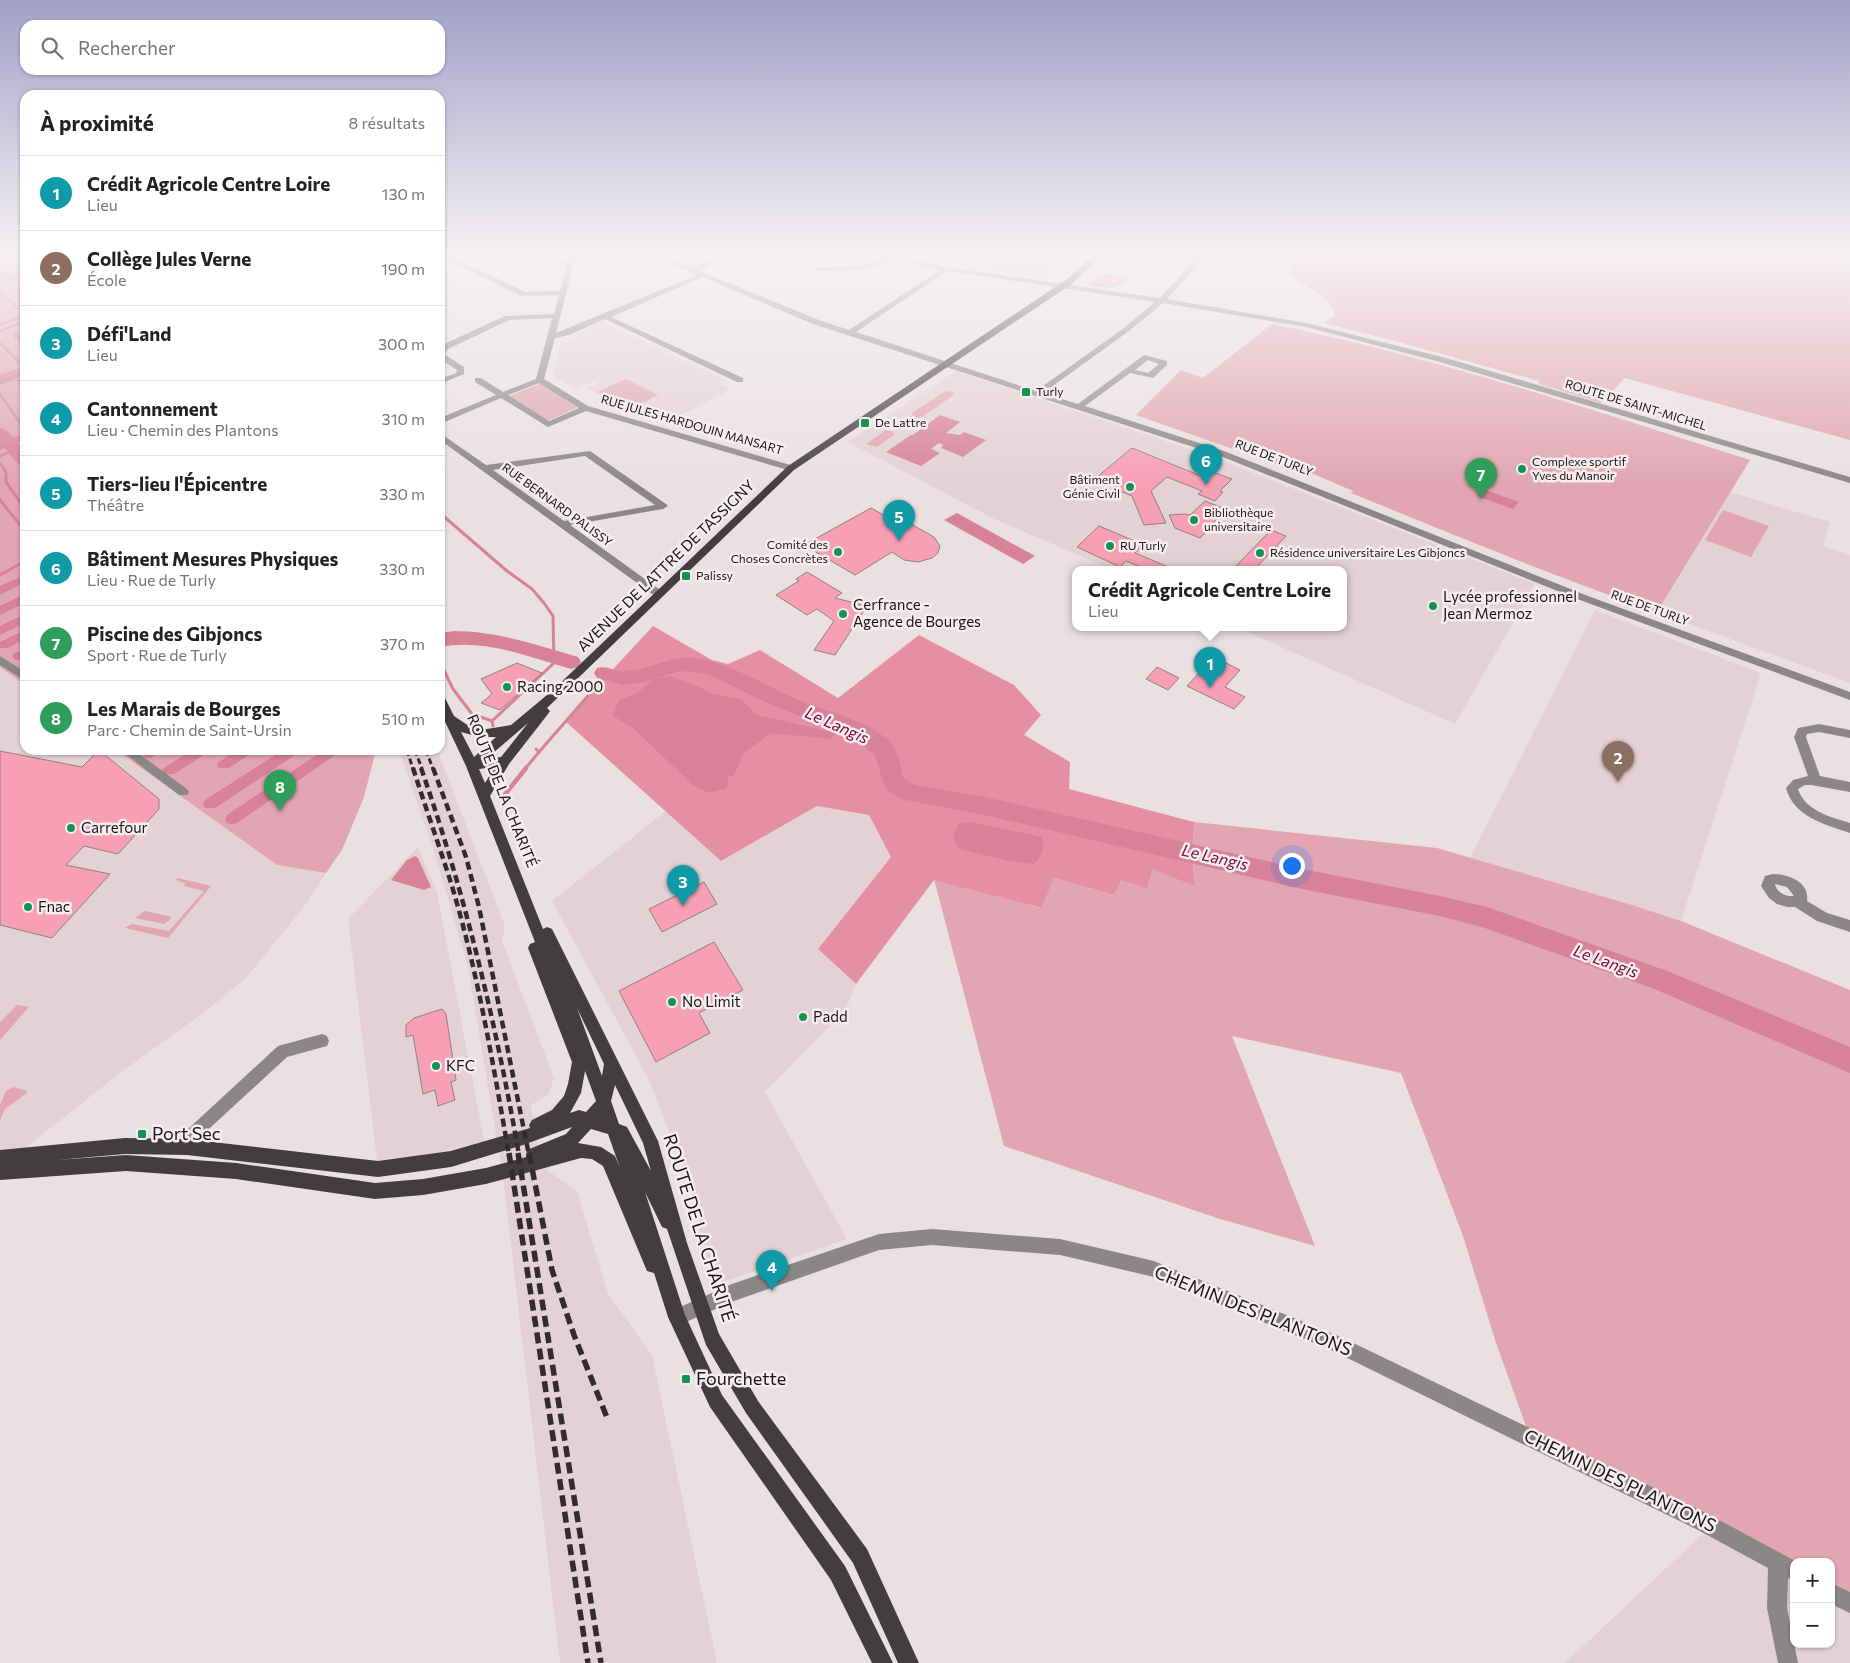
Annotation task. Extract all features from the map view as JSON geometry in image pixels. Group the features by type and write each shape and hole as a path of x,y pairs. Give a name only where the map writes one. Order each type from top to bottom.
{"main road":[{"name":"AVENUE DE LATTRE DE TASSIGNY","path":"472,766 557,693 794,466 994,332"},
{"name":"AVENUE DE LATTRE DE TASSIGNY","path":"483,796 505,760 557,693"},
{"name":"ROUTE DE LA CHARITÉ","path":"445,708 472,766 524,900 568,1003 639,1199 677,1317 716,1401 838,1573 884,1663"},
{"name":"AVENUE DE LATTRE DE TASSIGNY","path":"451,719 466,731 482,734 502,732 519,725"},
{"path":"472,766 505,760"},
{"path":"451,1159 545,1122 568,1106 577,1081 579,1062 528,928 524,900"},
{"name":"ROUTE DE LA CHARITÉ","path":"524,900 543,926 650,1141 699,1306 712,1339 752,1406 860,1556 909,1663"},
{"path":"422,1187 473,1176 526,1158 571,1139 603,1104 612,1063"},
{"path":"0,1158 125,1146 187,1147 378,1169 451,1159 523,1138 579,1117 622,1132 680,1243"},
{"path":"0,1172 126,1163 236,1172 375,1191 422,1187 486,1176 581,1150 595,1152 609,1161 677,1317"}],"street":[{"path":"445,347 478,332"},
{"path":"445,419 540,380 553,332"},
{"path":"552,336 569,332"},
{"path":"637,332 740,380"},
{"name":"RUE DE TURLY","path":"846,332 1221,453 1278,474 1584,598 1850,696"},
{"path":"1038,393 1120,332"},
{"name":"ROUTE DE SAINT-MICHEL","path":"1332,332 1370,340 1850,480"},
{"path":"445,358 461,369 460,374 445,380"},
{"path":"1080,406 1130,371"},
{"path":"478,380 548,424 585,408"},
{"name":"RUE JULES HARDOUIN MANSART","path":"540,380 585,408 794,466"},
{"name":"RUE BERNARD PALISSY","path":"445,439 659,594"},
{"path":"486,468 587,453 664,509 561,524"},
{"path":"0,660 20,673"},
{"path":"1816,781 1800,737 1802,731 1819,728 1850,734"},
{"path":"133,755 183,792"},
{"path":"1850,787 1805,781 1795,784 1792,788 1798,802 1813,813 1850,828"},
{"path":"1798,901 1806,909 1850,926"},
{"path":"187,1147 193,1134 283,1052 322,1041"},
{"name":"CHEMIN DES PLANTONS","path":"677,1317 699,1306 879,1242 932,1237 1060,1247 1154,1269 1337,1344 1703,1522 1786,1567"},
{"path":"1786,1567 1777,1608 1788,1663"},
{"path":"1835,1595 1850,1604"}],"shaded area":[{"path":"0,332 20,332 20,681 0,667"},
{"path":"623,332 727,381 722,384 731,389 668,422 640,407 630,412 587,388 599,382 596,380 575,389 553,376 560,346 582,336 578,333"},
{"name":"Complexe sportif Yves du Manoir","path":"1262,332 1308,332 1453,368 1750,460 1657,612 1580,584 1351,493 1353,491 1288,463 1284,467 1136,415 1181,370 1203,378"},
{"path":"1358,332 1850,332 1850,440 1625,378 1601,403 1539,384 1539,381"},
{"path":"956,371 1213,457 1535,584 1455,724 1245,631 1347,631 1347,566 1103,566 992,518 848,442"},
{"path":"626,379 658,395 629,410 597,392"},
{"path":"541,383 577,408 547,421 509,396"},
{"path":"944,392 954,393 954,395 922,417 917,418 912,415 912,413"},
{"path":"940,415 960,422 946,433 960,435 964,432 986,440 963,457 941,448 943,445 939,443 931,449 940,453 921,466 886,452 913,435"},
{"path":"886,430 892,431 895,434 877,447 866,444"},
{"path":"1483,489 1519,502 1513,509 1477,496"},
{"path":"1730,492 1830,522 1823,546 1850,555 1850,683 1657,612"},
{"path":"1723,510 1769,526 1751,557 1705,540"},
{"path":"957,513 1035,556 1023,564 944,520"},
{"path":"1595,610 1761,673 1681,921 1470,858"},
{"path":"653,626 712,660 728,664 760,650 838,698 919,635 1014,685 1041,715 1024,735 1070,762 1069,789 1194,822 1192,857 1195,886 1152,869 1147,888 1121,880 1114,895 1054,878 1041,908 934,880 856,984 818,949 891,857 869,815 817,806 721,861 565,721"},
{"path":"0,667 20,681 20,755 123,755 277,865 326,873 307,903 246,978 202,1014 120,1073 0,1168"},
{"path":"670,676 712,694 741,699 756,715 837,733 830,739 771,733 743,754 734,776 728,777 727,788 709,793 694,786 633,728 613,716 619,700 636,694 654,679"},
{"path":"123,755 375,755 364,797 342,850 326,873 277,865"},
{"path":"401,755 439,755 505,926 502,941 554,1078 549,1094 531,1105 541,1166 577,1191 608,1294 652,1355 717,1663 560,1663 503,1177 468,967 432,845"},
{"path":"817,806 869,815 891,857 818,949 856,985 845,1011 765,1092 847,1239 714,1285 685,1172 649,1080 552,901 666,811 721,861"},
{"path":"970,822 1042,837 1043,848 1041,855 1034,864 1010,861 959,849 953,838 958,824"},
{"path":"1194,822 1437,848 1681,921 1850,990 1850,1603 1835,1595 1835,1558 1790,1558 1790,1560 1530,1437 1496,1343 1463,1236 1401,1073 1232,1036 1315,1246 1220,1219 1004,1146 934,879 1040,908 1054,878 1114,895 1120,880 1152,869 1195,885 1192,857"},
{"path":"418,847 437,892 485,1146 378,1169 348,919"},
{"path":"415,856 418,858 431,887 424,890 391,880 407,860"},
{"path":"178,878 211,886 168,938 125,928 132,924 169,931 204,891 184,886 185,883 175,880"},
{"path":"145,911 168,916 171,919 164,924 135,918"},
{"path":"17,1005 29,1007 0,1040 0,1022"},
{"path":"13,1087 27,1091 27,1093 5,1109 0,1120 0,1105 6,1091"},
{"path":"1711,1526 1790,1569 1790,1648 1835,1648 1835,1595 1850,1603 1850,1663 1565,1663"}],"building":[{"name":"Bâtiment Génie Civil","path":"1132,448 1201,476 1207,470 1232,479 1220,491 1223,492 1215,501 1198,494 1202,491 1167,477 1151,491 1166,523 1144,525 1132,496 1113,488 1118,485 1097,477"},
{"name":"Bibliothèque universitaire","path":"1205,501 1223,508 1216,514 1220,516 1212,524 1214,525 1200,538 1175,528 1169,515 1190,515"},
{"path":"871,508 907,528 913,525 934,537 940,546 938,553 932,558 918,562 904,560 892,552 855,575 804,545"},
{"name":"RU Turly","path":"1099,526 1144,545 1135,553 1166,566 1138,566 1126,561 1121,566 1118,566 1077,547"},
{"name":"Résidence universitaire Les Gibjoncs","path":"1271,530 1286,536 1258,566 1236,566"},
{"name":"Cerfrance - Agence de Bourges","path":"807,572 842,593 835,598 867,606 835,655 814,650 834,621 817,609 807,615 776,595 799,581 796,579"},
{"path":"1214,657 1240,670 1225,687 1245,697 1234,709 1187,686"},
{"name":"Racing 2000","path":"517,663 542,673 500,710 481,703 492,694 481,679"},
{"path":"1157,667 1179,678 1168,690 1146,679"},
{"name":"Carrefour","path":"0,751 82,767 94,755 105,755 159,799 159,809 118,854 84,846 66,865 110,874 52,938 0,925"},
{"path":"704,882 717,904 662,932 649,909"},
{"name":"No Limit","path":"714,942 743,990 699,1013 710,1033 656,1062 619,991"},
{"name":"KFC","path":"442,1009 446,1014 456,1080 451,1082 455,1100 438,1106 435,1090 423,1094 413,1035 406,1037 406,1025 414,1018"}],"waterway":[{"path":"16,335 20,339"},
{"path":"0,343 20,363"},
{"path":"0,380 20,373"},
{"path":"0,375 4,379"},
{"path":"14,375 20,383"},
{"path":"0,394 20,423"},
{"path":"0,433 20,455"},
{"path":"0,447 20,438"},
{"path":"0,456 20,447"},
{"path":"0,463 6,472 6,482 20,502"},
{"path":"0,500 20,525"},
{"path":"445,517 507,571 532,589 553,616 554,663 492,721"},
{"path":"0,575 20,564"},
{"path":"0,591 20,581"},
{"path":"0,611 20,601"},
{"path":"0,631 20,621"},
{"path":"4,645 20,637"},
{"name":"Le Langis","path":"445,639 470,637 487,639 571,662"},
{"name":"Le Langis","path":"604,673 618,678 640,676 680,664 714,669 738,678 784,702 847,726 870,738 883,749 889,763 893,782 908,793 985,806 1302,879 1440,906 1487,918 1661,980 1850,1060"},
{"path":"445,672 453,689 472,714 492,721"},
{"path":"539,752 607,674"},
{"path":"492,721 493,726"},
{"path":"536,749 539,752"},
{"path":"525,769 539,752"},
{"path":"169,771 194,755"},
{"path":"224,765 239,755"},
{"path":"210,804 285,755"},
{"path":"232,819 326,755"},
{"path":"503,797 526,768"}],"railway":[{"path":"409,755 413,769"},
{"path":"417,755 422,769"},
{"path":"428,755 433,769"},
{"path":"413,768 461,917 484,1018 509,1155"},
{"path":"421,768 452,863 478,959 519,1155"},
{"path":"433,768 466,857 479,907 529,1155"},
{"path":"509,1153 588,1663"},
{"path":"518,1153 601,1663"},
{"path":"529,1153 552,1270 574,1335 608,1420"}],"place":[{"name":"Turly","path":"1026,392"},
{"name":"De Lattre","path":"865,423"},
{"name":"Complexe sportif Yves du Manoir","path":"1522,469"},
{"name":"Bâtiment Mesures Physiques","path":"1206,485"},
{"name":"Bâtiment Génie Civil","path":"1130,487"},
{"name":"Piscine des Gibjoncs","path":"1481,499"},
{"name":"Bibliothèque universitaire","path":"1194,520"},
{"name":"Tiers-lieu l'Épicentre","path":"899,541"},
{"name":"RU Turly","path":"1110,546"},
{"name":"Comité des Choses Concrètes","path":"838,552"},
{"name":"Résidence universitaire Les Gibjoncs","path":"1260,553"},
{"name":"Palissy","path":"686,576"},
{"name":"Lycée professionnel Jean Mermoz","path":"1433,606"},
{"name":"Cerfrance - Agence de Bourges","path":"843,614"},
{"name":"Racing 2000","path":"507,687"},
{"name":"Crédit Agricole Centre Loire","path":"1210,688"},
{"name":"Collège Jules Verne","path":"1618,782"},
{"name":"Les Marais de Bourges","path":"280,811"},
{"name":"Carrefour","path":"71,828"},
{"name":"Défi'Land","path":"683,906"},
{"name":"Fnac","path":"28,907"},
{"name":"No Limit","path":"672,1002"},
{"name":"Padd","path":"803,1017"},
{"name":"KFC","path":"436,1066"},
{"name":"Port Sec","path":"142,1134"},
{"name":"Cantonnement","path":"772,1291"},
{"name":"Fourchette","path":"686,1379"}]}
